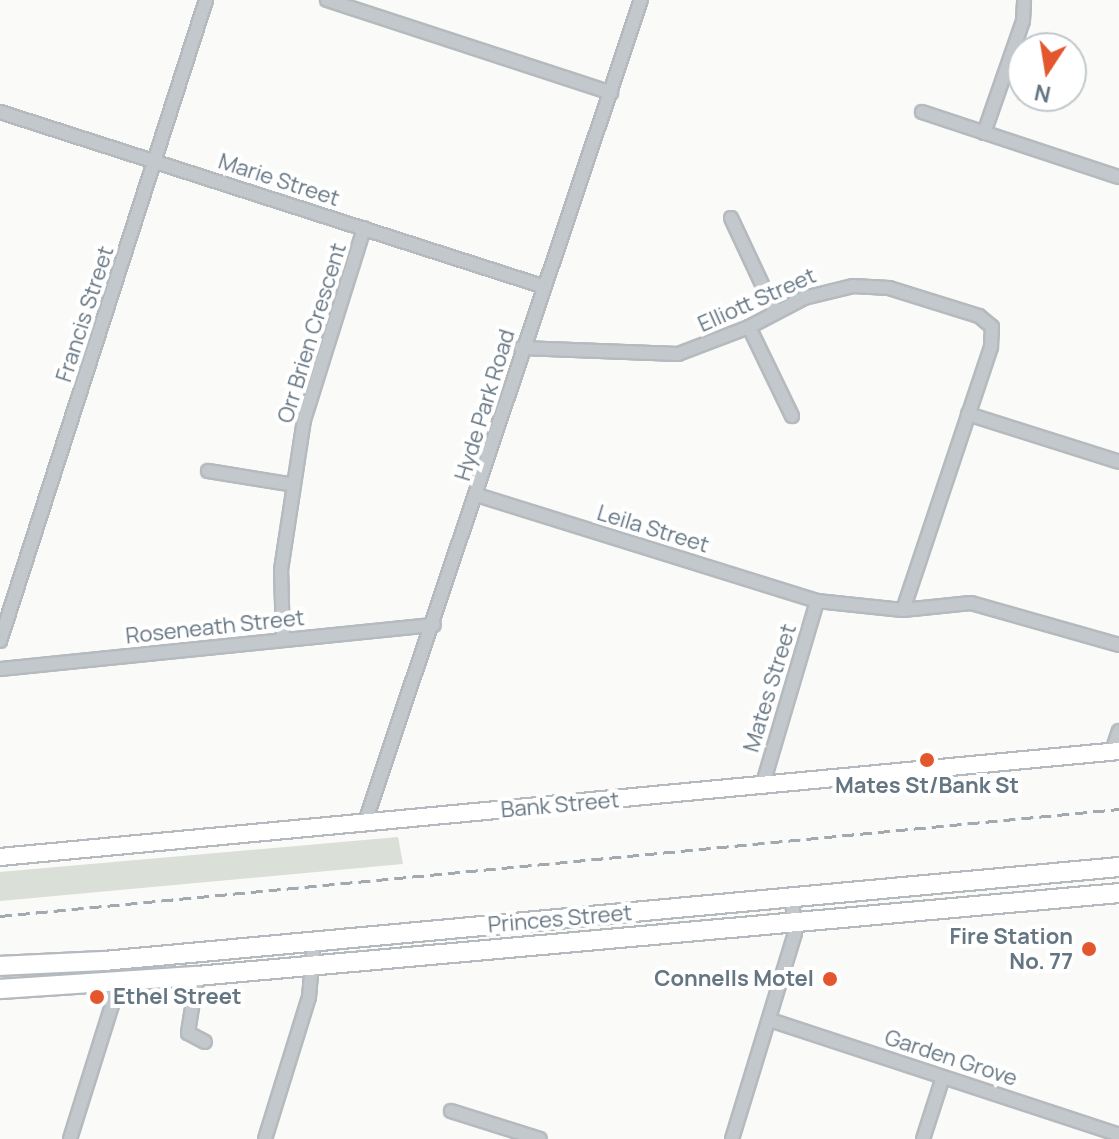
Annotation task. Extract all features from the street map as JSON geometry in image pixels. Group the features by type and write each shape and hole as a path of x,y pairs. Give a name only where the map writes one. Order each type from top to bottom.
{"highway":[{"name":"Princes Street","path":"0,966 314,941 1119,867"},
{"name":"Princes Street","path":"0,989 111,984 1119,893"}],"main road":[{"name":"Bank Street","path":"0,857 1117,751"}],"street":[{"name":"Francis Street","path":"0,641 206,0"},
{"path":"327,0 611,93"},
{"name":"Hyde Park Road","path":"365,822 477,495 521,348 545,287 641,0"},
{"path":"984,133 1023,21 1024,0"},
{"name":"Marie Street","path":"0,112 545,287"},
{"path":"922,112 1119,177"},
{"path":"731,218 774,310"},
{"name":"Orr Brien Crescent","path":"283,640 281,570 304,420 364,228"},
{"name":"Elliott Street","path":"521,348 678,354 749,327 774,310 853,286 889,288 979,316 992,327 991,347 903,610"},
{"path":"749,327 792,416"},
{"path":"968,414 1119,462"},
{"path":"208,471 294,485"},
{"name":"Leila Street","path":"477,495 817,601 903,610 971,603 1119,645"},
{"name":"Mates Street","path":"762,787 817,601"},
{"name":"Roseneath Street","path":"0,669 434,625"},
{"path":"1117,751 1119,731"},
{"path":"732,1139 770,1020 795,923 792,898"},
{"path":"265,1139 316,966 314,941"},
{"path":"197,976 188,1033 205,1042"},
{"path":"70,1139 112,1005 111,984"},
{"name":"Garden Grove","path":"770,1020 1119,1135"},
{"path":"923,1139 943,1077"},
{"path":"451,1111 540,1139"}],"shaded area":[{"path":"398,837 403,864 0,901 0,872"}],"railway":[{"path":"0,916 1119,809"}],"place":[{"name":"Mates St/Bank St","path":"927,760"},
{"name":"Fire Station No. 77","path":"1089,949"},
{"name":"Connells Motel","path":"830,979"},
{"name":"Ethel Street","path":"97,997"}]}
